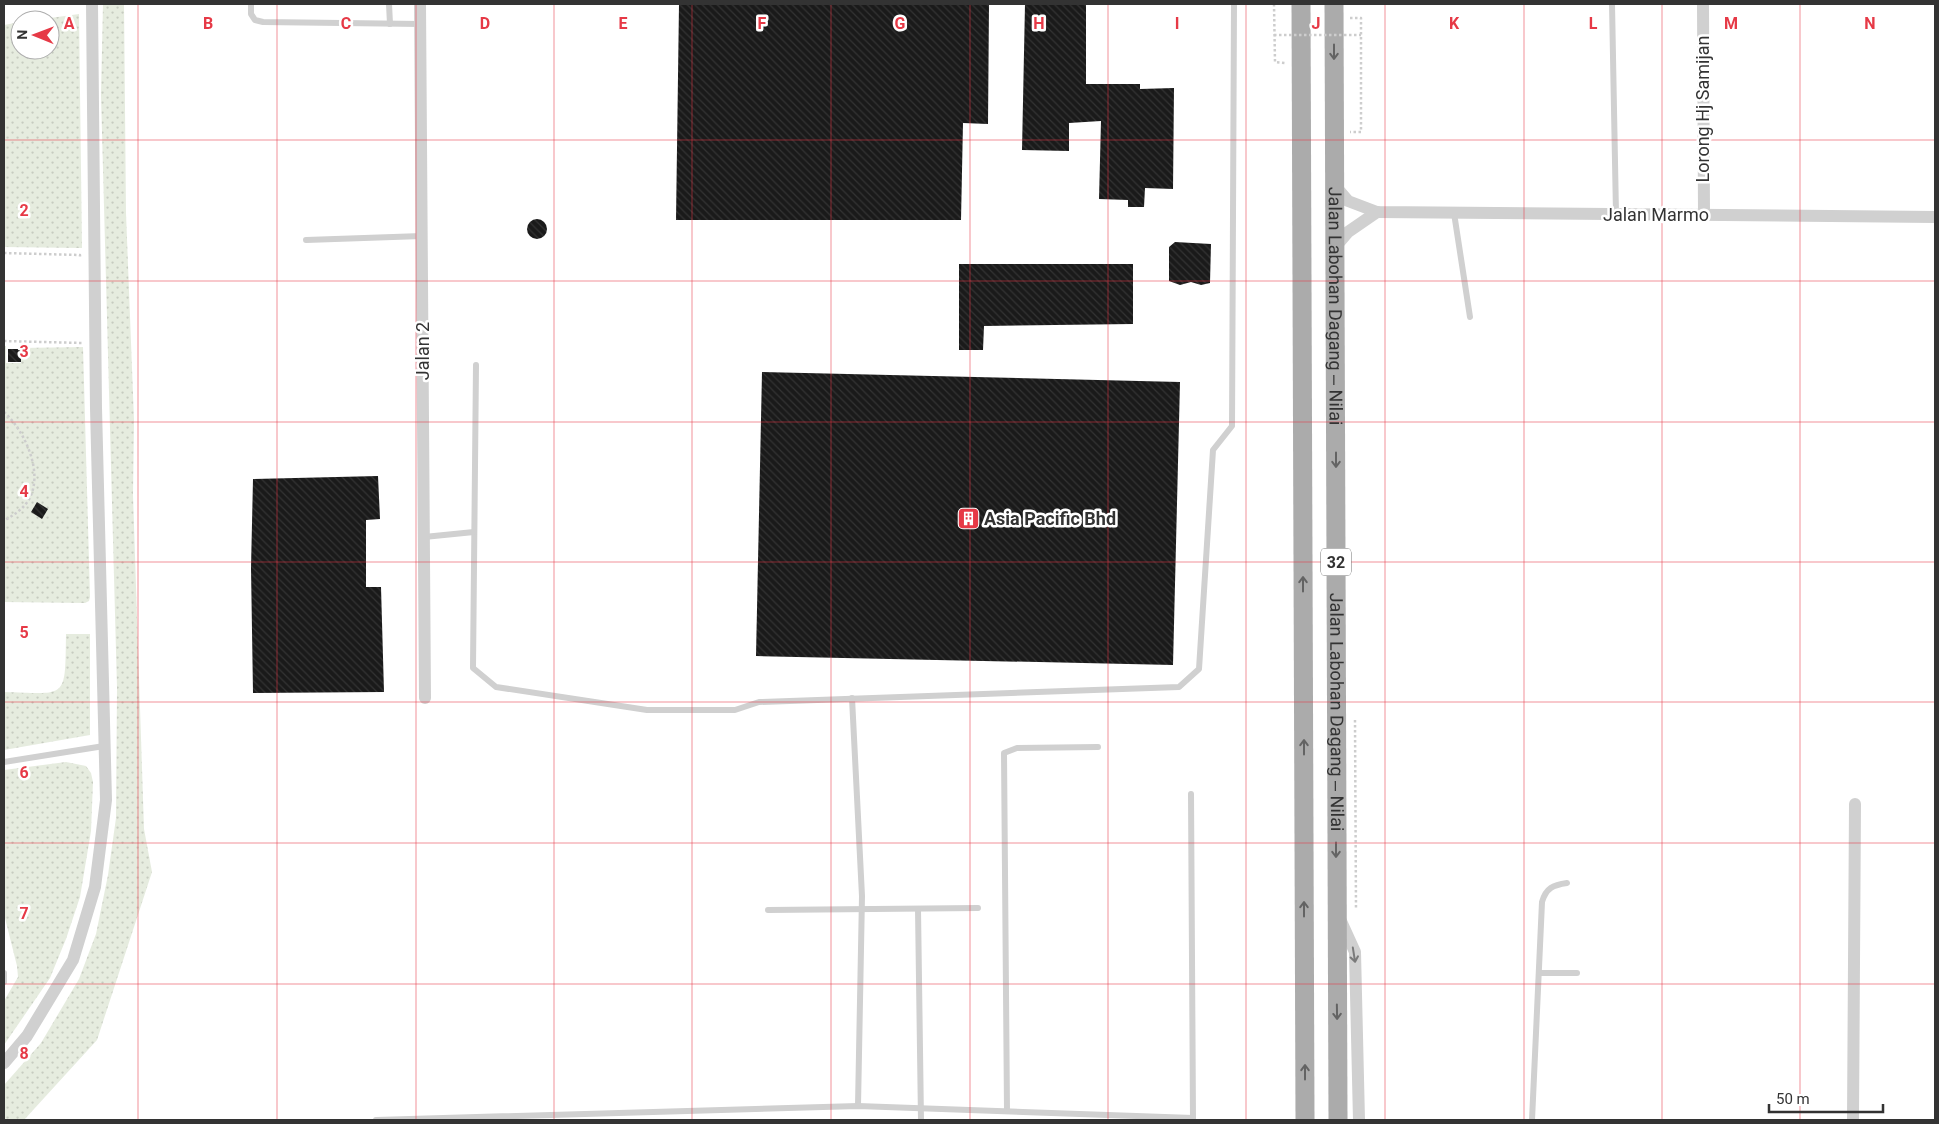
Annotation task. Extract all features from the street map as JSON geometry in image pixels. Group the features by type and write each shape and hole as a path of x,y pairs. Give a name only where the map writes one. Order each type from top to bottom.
{"main road":[{"name":"Jalan Labohan Dagang ‒ Nilai","path":"1301,4 1305,1120"},
{"name":"Jalan Labohan Dagang ‒ Nilai","path":"1334,4 1338,1120"}],"street":[{"path":"4,1063 27,1036 73,960 95,887 106,800 95,344 92,4"},
{"name":"Jalan 2","path":"420,4 425,698"},
{"name":"Lorong Hj Samijan","path":"1703,4 1704,215"},
{"path":"1336,187 1348,201 1377,212"},
{"path":"1336,246 1348,232 1377,212"},
{"name":"Jalan Marmo","path":"1377,212 1935,217"},
{"path":"1853,1120 1855,804"},
{"path":"1336,910 1355,952 1359,1120"}],"lane":[{"path":"251,4 251,14 256,20 263,22 420,24"},
{"path":"389,4 390,24"},
{"path":"476,365 472,668 496,687 647,710 735,710 759,702 1179,687 1199,669 1213,450 1232,426 1234,4"},
{"path":"1612,4 1616,214"},
{"path":"1454,213 1470,317"},
{"path":"306,240 422,236"},
{"path":"424,537 474,532"},
{"path":"852,698 862,910 858,1106"},
{"path":"4,762 104,746"},
{"path":"1007,1111 1004,753 1017,748 1098,747"},
{"path":"376,1120 858,1106 1007,1111 1121,1118 1193,1119 1191,794"},
{"path":"1532,1120 1542,902 1545,892 1555,885 1567,883"},
{"path":"768,910 978,908"},
{"path":"918,909 920,1120"},
{"path":"4,973 4,982"},
{"path":"1540,973 1577,973"}],"path":[{"path":"1274,4 1275,62 1302,65"},
{"path":"1347,18 1361,18 1361,132"},
{"path":"1274,35 1362,35"},
{"path":"4,253 80,255 80,264"},
{"path":"81,334 81,344"},
{"path":"4,341 95,344"},
{"path":"4,412 23,437 34,465 29,499 20,512 4,521"}],"shaded area":[{"path":"103,4 124,4 126,213 134,420 133,495 144,829 152,872 97,1040 24,1120 4,1120 4,1085 41,1043 79,979 96,934 108,875 116,818 117,688 101,95"},
{"path":"79,14 82,248 4,247 4,25 10,24 10,60 60,60 60,17"},
{"path":"4,346 6,346 6,363 21,363 21,348 83,347 90,597 89,601 85,603 4,602"},
{"path":"66,634 90,634 90,735 4,750 4,692 41,693 59,689 63,682 65,671"},
{"path":"66,762 86,766 91,773 93,782 91,831 80,897 50,978 4,1045 4,1001 18,977 4,914 4,770"}],"building":[{"path":"679,4 989,4 988,124 963,123 961,220 676,220"},
{"path":"1025,4 1086,4 1086,84 1140,84 1140,89 1174,88 1173,189 1145,188 1144,207 1128,207 1128,200 1099,199 1101,121 1069,123 1069,151 1022,150"},
{"path":"533,219 541,219 547,225 547,233 541,239 533,239 527,233 527,225"},
{"path":"1175,242 1211,244 1210,283 1201,285 1191,282 1180,285 1169,281 1169,247"},
{"path":"959,264 1133,264 1133,324 984,326 983,350 959,350"},
{"path":"8,349 21,349 21,362 8,362"},
{"name":"Asia Pacific Bhd","path":"762,372 1180,382 1173,665 756,656"},
{"path":"378,476 380,519 366,520 366,587 381,587 384,692 253,693 251,568 253,479"},
{"path":"37,502 48,509 42,519 31,512"}],"place":[{"name":"Asia Pacific Bhd","path":"968,519"}]}
